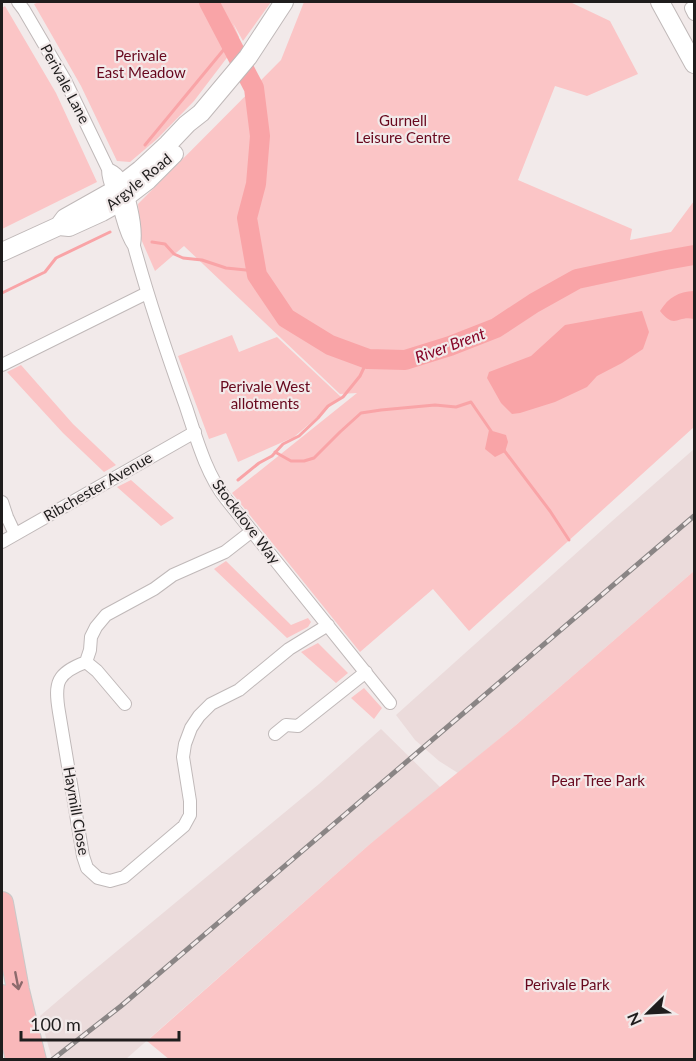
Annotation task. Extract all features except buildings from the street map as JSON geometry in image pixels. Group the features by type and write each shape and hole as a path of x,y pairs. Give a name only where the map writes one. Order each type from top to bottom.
{"highway":[{"path":"2,903 18,990 35,1059"},
{"path":"2,996 17,1059"}],"main road":[{"name":"Argyle Road","path":"2,252 59,226 69,227 102,212 120,193 151,177 176,153 194,131 201,113 248,57 284,2"},
{"path":"660,2 694,64"}],"street":[{"name":"Perivale Lane","path":"18,2 64,80 108,169 117,175 120,193"},
{"name":"Stockdove Way","path":"120,193 136,236 134,246 147,293 214,481 390,703"},
{"path":"2,365 147,293"},
{"name":"Ribchester Avenue","path":"2,542 195,432"},
{"path":"2,502 15,534"},
{"path":"125,704 97,670 86,662 96,627 106,615 154,589 173,575 225,552 252,531"},
{"name":"Haymill Close","path":"86,662 63,675 56,690 83,856 87,868 92,873 98,878 110,881 123,877 184,826 190,815 183,757 191,728 199,716 211,704 239,690 289,649 328,625"},
{"path":"275,734 286,725 298,726 366,672"}],"shaded area":[{"path":"694,291 694,319 673,321 660,311 674,296"},
{"path":"642,311 649,332 643,349 597,376 587,387 555,402 512,414 501,403 487,378 489,372 531,356 565,325"},
{"path":"489,430 506,435 508,442 505,452 495,457 485,449"},
{"path":"694,449 694,571 458,773 439,761 415,740 396,715"},
{"path":"381,729 441,788 370,844 126,1059 52,1059 40,1016 319,784"}],"green space":[{"name":"Perivale East Meadow","path":"39,2 271,2 243,41 233,23 239,37 228,53 229,55 194,101 157,139 130,162 117,161 81,86 34,4"},
{"name":"Gurnell Leisure Centre","path":"304,2 570,2 610,21 638,74 587,96 555,86 518,180 632,229 630,240 671,232 694,201 694,427 469,631 433,589 360,652 232,493 357,393 340,394 184,246 155,271 141,239 138,204 281,60"},
{"path":"5,6 56,93 97,182 2,229 2,8"},
{"name":"Perivale West allotments","path":"232,335 239,352 277,337 341,397 294,437 238,462 226,433 209,439 178,356"},
{"path":"21,365 73,424 116,465 104,472 63,433 7,372"},
{"path":"131,480 174,518 161,526 117,487"},
{"path":"226,561 291,625 308,618 311,622 308,627 287,638 214,569"},
{"path":"694,571 694,1059 170,1060 147,1041 370,844 516,725"},
{"path":"318,643 348,673 336,683 301,652"},
{"path":"364,688 382,708 374,719 351,698"}],"waterway":[{"name":"River Brent","path":"209,2 254,88 260,136 256,184 247,218 257,275 286,318 330,345 368,359 405,360 496,328 577,279 694,255"},
{"path":"145,145 230,42"},
{"path":"2,293 45,272 56,258 110,232"},
{"path":"152,242 165,244 174,254 183,258 202,260 226,268 257,271"},
{"path":"238,480 272,456 283,444 299,436 328,406 343,397 360,376 368,359"},
{"path":"275,452 291,461 314,458 361,413 381,410 435,405 456,407 471,402 491,431"},
{"path":"503,449 569,540"}],"railway":[{"path":"52,1060 121,1006 694,516"}],"park label":[{"name":"Pear Tree Park","path":"598,781"},
{"name":"Perivale Park","path":"567,985"}]}
